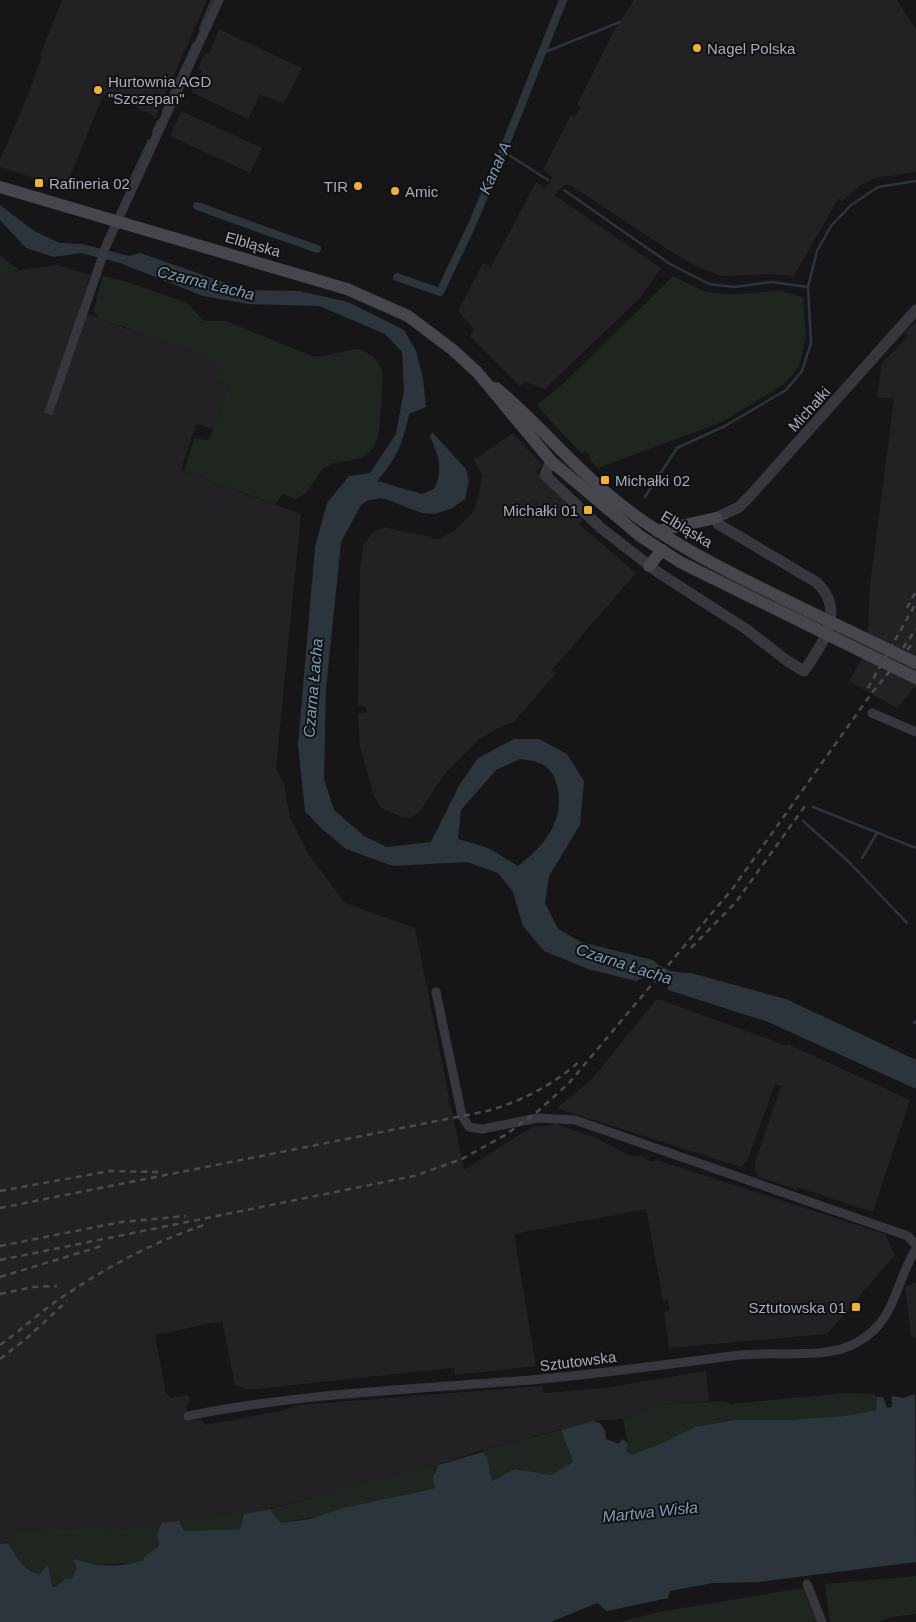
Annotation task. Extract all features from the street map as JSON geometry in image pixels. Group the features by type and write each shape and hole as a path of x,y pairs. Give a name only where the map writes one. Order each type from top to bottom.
{"main road":[{"name":"Elbląska","path":"0,187 347,289 374,299 418,323 525,411 574,464 599,487 657,531 916,678"},
{"name":"Elbląska","path":"477,372 518,424 551,460 618,520 680,562 732,589 806,617 916,663"},
{"path":"657,531 716,518"},
{"path":"681,546 685,524"},
{"path":"649,566 662,550"}],"street":[{"path":"52,403 106,246 219,0"},
{"name":"Michałki","path":"716,518 739,507 750,496 916,310"},
{"path":"551,460 545,475 601,528 670,582 746,629 786,660 804,670 815,655 832,620 832,607 826,593 816,582 718,524 716,518"},
{"path":"872,713 916,732"},
{"name":"Sztutowska","path":"188,1416 236,1407 312,1397 533,1380 758,1353 829,1351 854,1344 869,1335 884,1321 916,1247 908,1236 575,1120 538,1118 482,1129 469,1126 462,1116 436,992"},
{"path":"807,1584 822,1622"}],"shaded area":[{"name":"Hurtownia AGD \"Szczepan\"","path":"62,0 207,0 154,120 153,115 108,95 103,96 65,188 0,167 0,160 28,95 42,56 40,55"},
{"path":"634,0 897,0 916,30 916,172 875,178 861,185 842,201 838,199 794,276 773,274 720,276 694,265 570,185 564,185 554,195 661,268 641,297 545,389 525,382 520,386 470,336 474,329 458,311 483,263 491,267 536,182 545,188 553,177 543,170 571,115 575,116 580,107 577,105 614,31"},
{"path":"219,29 302,68 284,104 260,94 248,119 191,92 202,72 198,69 204,54 209,53"},
{"path":"181,111 262,148 250,173 170,136"},
{"path":"0,254 1,256 19,270 0,273"},
{"path":"56,265 90,275 79,310 124,328 139,331 218,359 220,371 217,380 229,385 213,429 196,424 181,470 301,514 276,768 284,784 290,817 309,855 345,903 415,928 449,1097 448,1102 451,1106 464,1170 530,1128 556,1124 596,1138 630,1156 642,1156 651,1162 657,1160 885,1234 895,1255 827,1334 669,1348 664,1312 670,1311 668,1300 663,1300 646,1209 514,1234 536,1366 455,1375 454,1368 451,1368 248,1390 235,1385 222,1321 155,1335 166,1393 171,1398 188,1395 190,1402 186,1406 189,1421 202,1419 204,1425 282,1411 298,1405 542,1386 544,1393 605,1388 706,1371 709,1401 659,1405 623,1419 593,1421 486,1449 400,1477 237,1516 104,1530 100,1522 87,1528 22,1530 11,1542 0,1544 0,273"},
{"path":"103,276 131,283 187,303 204,321 226,321 312,356 356,349 368,353 379,364 382,371 379,427 375,445 365,456 355,460 334,463 324,468 303,495 296,499 283,494 275,504 184,471 194,438 209,440 229,385 216,380 219,365 213,364 203,354 101,319 93,311"},
{"path":"673,276 701,290 718,294 745,294 778,290 803,297 806,337 799,367 783,385 722,422 598,468 589,459 590,456 586,452 582,454 537,405 563,384"},
{"path":"916,320 916,686 897,708 849,681 867,649 870,585 894,399 877,397 882,363 908,336 905,333"},
{"path":"513,433 543,466 535,472 583,520 579,524 636,573 552,670 556,673 514,722 496,729 478,740 444,775 420,811 411,818 402,817 382,808 374,796 360,748 358,713 365,713 367,711 365,706 358,705 360,571 363,546 372,533 384,527 439,539 454,531 473,512 479,495 482,475 474,460"},
{"path":"656,1000 661,1000 787,1046 788,1044 910,1100 873,1212 798,1187 796,1189 759,1177 754,1169 781,1086 775,1084 750,1154 746,1162 740,1167 557,1108 591,1080"},
{"path":"916,1282 916,1338 911,1336 905,1287"},
{"path":"845,1393 873,1394 877,1397 876,1410 844,1416 789,1420 734,1420 695,1427 667,1441 631,1455 626,1451 628,1443 623,1419 659,1405 724,1401 731,1404"},
{"path":"561,1430 573,1462 551,1475 515,1469 492,1481 487,1457 483,1452 486,1449"},
{"path":"438,1465 434,1472 435,1488 281,1523 270,1509"},
{"path":"244,1514 240,1529 183,1531 179,1521"},
{"path":"100,1522 104,1530 142,1527 162,1523 158,1529 159,1546 144,1560 137,1563 93,1565 76,1559 77,1567 72,1578 65,1579 56,1587 52,1586 51,1578 30,1570 21,1563 8,1543 22,1530 87,1528"},
{"path":"916,1576 916,1614 891,1617 879,1622 830,1622 825,1584"},
{"path":"803,1588 817,1622 620,1622 659,1612"}],"water":[{"name":"Czarna Łacha","path":"0,205 34,231 60,243 82,244 129,256 140,253 246,290 299,291 348,302 404,330 416,351 423,378 426,407 409,414 398,450 390,465 377,481 422,494 434,489 439,475 439,462 430,436 432,432 466,469 469,481 465,499 451,509 434,514 422,513 382,498 369,500 361,505 341,542 326,689 324,779 334,810 364,836 387,847 431,842 460,784 478,758 514,739 539,739 567,754 584,781 580,825 549,876 545,903 558,929 581,942 653,960 671,971 691,973 786,999 916,1060 916,1089 768,1022 668,990 667,984 648,976 636,981 588,969 544,951 523,926 513,892 498,873 467,862 393,866 346,849 322,829 305,811 298,745 315,547 327,503 349,476 370,473 396,434 404,390 402,352 385,334 319,306 248,304 203,296 120,263 81,253 54,257 26,248 0,220","holes":["520,759 542,764 552,773 559,795 559,807 552,830 537,849 518,866 488,848 458,839 461,810 496,770"]},
{"name":"Martwa Wisła","path":"915,1394 916,1562 758,1582 713,1583 670,1591 668,1598 607,1611 597,1603 551,1622 0,1622 0,1544 8,1543 21,1563 29,1570 40,1574 48,1566 52,1586 56,1587 65,1579 72,1578 77,1567 73,1560 76,1559 92,1564 110,1566 144,1560 144,1557 159,1546 157,1532 162,1523 179,1521 184,1531 240,1529 244,1514 270,1509 281,1523 309,1519 344,1508 435,1488 433,1478 438,1465 483,1452 487,1457 492,1481 515,1469 551,1475 573,1462 561,1430 593,1421 600,1423 605,1431 606,1439 619,1444 622,1439 628,1443 626,1451 631,1455 667,1441 695,1427 734,1420 789,1420 844,1416 876,1410 877,1397 883,1397 887,1408 892,1407 892,1396 903,1398"}],"waterway":[{"path":"200,29 212,0"},
{"name":"Kanał A","path":"397,277 440,292 471,227 563,0"},
{"path":"540,54 620,22"},
{"path":"170,95 194,43"},
{"path":"163,111 167,102"},
{"path":"153,132 158,121"},
{"path":"129,183 149,140"},
{"path":"503,151 548,180"},
{"path":"808,287 817,251 831,226 851,205 878,187 916,181"},
{"path":"564,190 670,264 709,284 734,287 772,282 808,287 811,343 802,371 786,390 725,426 677,448 645,497"},
{"name":"Kanał A","path":"197,206 317,249"},
{"path":"813,807 916,848"},
{"path":"803,821 848,861 907,923"},
{"path":"862,858 877,833"}],"tunnel":[{"path":"48,414 52,403"}],"railway":[{"path":"907,608 916,591"},
{"path":"868,688 916,603"},
{"path":"903,648 916,629"},
{"path":"0,1260 414,1176 462,1159 507,1134 538,1111 569,1083 733,888 871,694 912,644"},
{"path":"691,948 736,902 805,806"},
{"path":"0,1208 487,1111 512,1102 548,1085 580,1061"},
{"path":"0,1191 110,1171 158,1172"},
{"path":"0,1246 121,1222 186,1216"},
{"path":"0,1345 58,1300 100,1273 135,1254 207,1224"},
{"path":"0,1277 105,1245"},
{"path":"0,1294 33,1287 57,1286"},
{"path":"0,1359 27,1338 67,1301"}],"place":[{"name":"Nagel Polska","path":"697,48"},
{"name":"Hurtownia AGD \"Szczepan\"","path":"98,90"},
{"name":"Rafineria 02","path":"39,183"},
{"name":"TIR","path":"358,186"},
{"name":"Amic","path":"395,191"},
{"name":"Michałki 02","path":"605,480"},
{"name":"Michałki 01","path":"588,510"},
{"name":"Sztutowska 01","path":"856,1307"}]}
